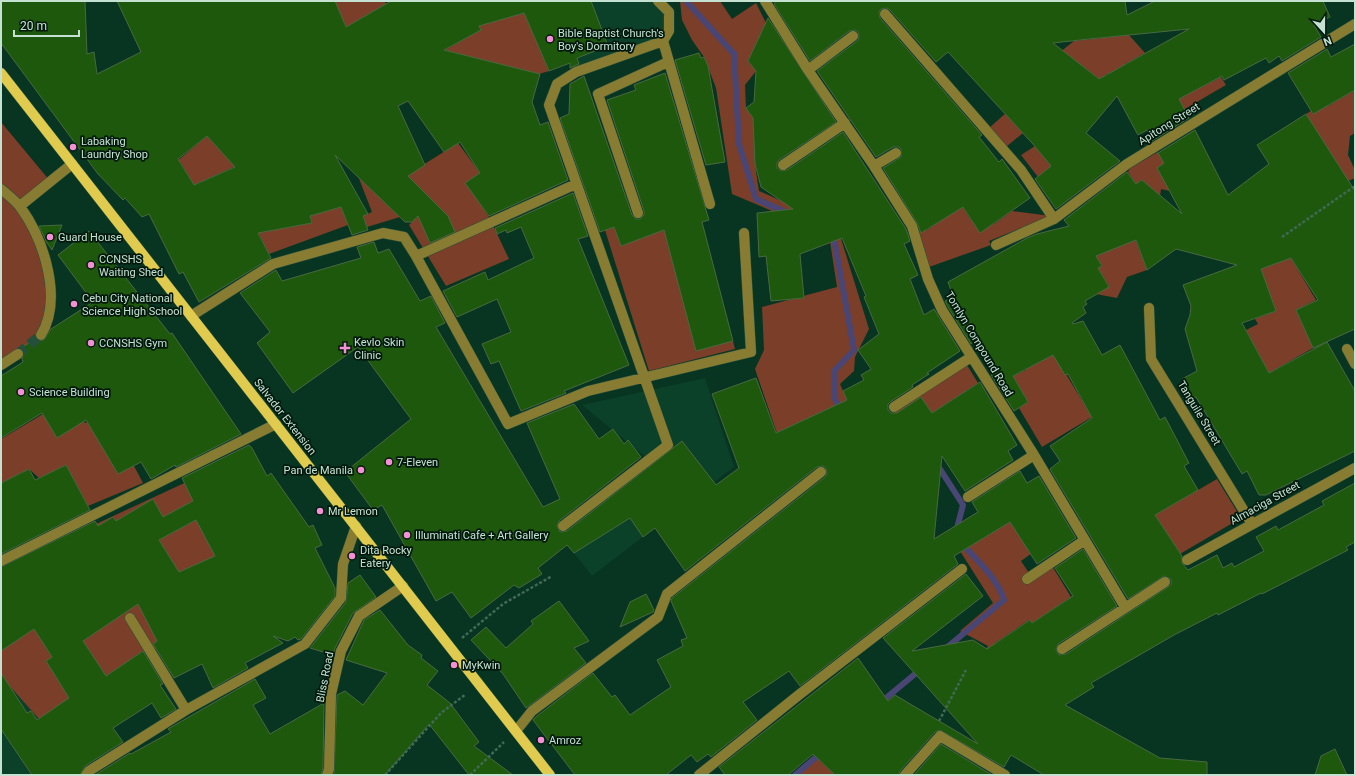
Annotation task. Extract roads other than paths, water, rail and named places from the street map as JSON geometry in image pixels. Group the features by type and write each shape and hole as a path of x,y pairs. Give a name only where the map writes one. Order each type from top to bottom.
{"main road":[{"name":"Salvador Extension","path":"1,73 550,775"}],"street":[{"path":"563,526 668,445 549,105 557,84 576,72 663,41 670,31 669,12 658,1"},
{"name":"Tomlyn Compound Road","path":"765,1 808,70 874,166 912,226 928,279 942,310 1034,455 1125,607"},
{"path":"885,14 1021,170 1054,219"},
{"name":"Apitong Street","path":"996,245 1054,219 1127,164 1355,24"},
{"path":"808,70 853,36"},
{"path":"663,41 710,204"},
{"path":"638,213 598,94 668,62"},
{"path":"783,165 845,123"},
{"path":"874,166 896,153"},
{"path":"20,206 72,164"},
{"path":"416,256 576,184"},
{"path":"1,189 20,206 42,247 51,293 47,325 41,335"},
{"path":"191,316 273,264 383,233 404,237 416,256 508,424 588,391 751,352 744,233"},
{"name":"Tanguile Street","path":"1149,308 1151,359 1252,524"},
{"path":"1347,349 1355,364"},
{"path":"1,365 18,354"},
{"path":"894,407 971,357"},
{"path":"1,561 276,424"},
{"path":"968,497 1034,455"},
{"name":"Almaciga Street","path":"1187,560 1355,468"},
{"path":"516,731 532,711 658,617 667,594 821,472"},
{"path":"88,773 186,710 305,644 341,598 343,564 356,526"},
{"path":"1027,579 1085,540"},
{"path":"700,775 800,694 962,569"},
{"path":"1062,649 1165,582"},
{"name":"Bliss Road","path":"327,775 329,769 331,694 341,651 359,616 403,586"},
{"path":"130,618 186,710"},
{"path":"905,775 940,736 1005,775"}],"waterway":[{"path":"686,1 734,54 739,144 756,199 788,213"},
{"path":"833,233 854,350 834,371 834,397 841,411"},
{"path":"933,468 940,469 963,505 956,532"},
{"path":"945,649 1004,600 1001,592 991,577 961,543"},
{"path":"880,703 921,669"},
{"path":"795,775 821,753"}],"tunnel":[{"path":"18,354 41,335"}],"place":[{"name":"Bible Baptist Church's Boy's Dormitory","path":"550,39"},
{"name":"Labaking Laundry Shop","path":"73,147"},
{"name":"Guard House","path":"50,237"},
{"name":"CCNSHS Waiting Shed","path":"91,265"},
{"name":"Cebu City National Science High School","path":"74,304"},
{"name":"CCNSHS Gym","path":"91,343"},
{"name":"Kevlo Skin Clinic","path":"345,348"},
{"name":"Science Building","path":"21,392"},
{"name":"7-Eleven","path":"389,462"},
{"name":"Pan de Manila","path":"361,470"},
{"name":"Mr Lemon","path":"320,511"},
{"name":"Illuminati Cafe + Art Gallery","path":"407,535"},
{"name":"Dita Rocky Eatery","path":"352,556"},
{"name":"MyKwin","path":"454,665"},
{"name":"Amroz","path":"541,740"}]}
